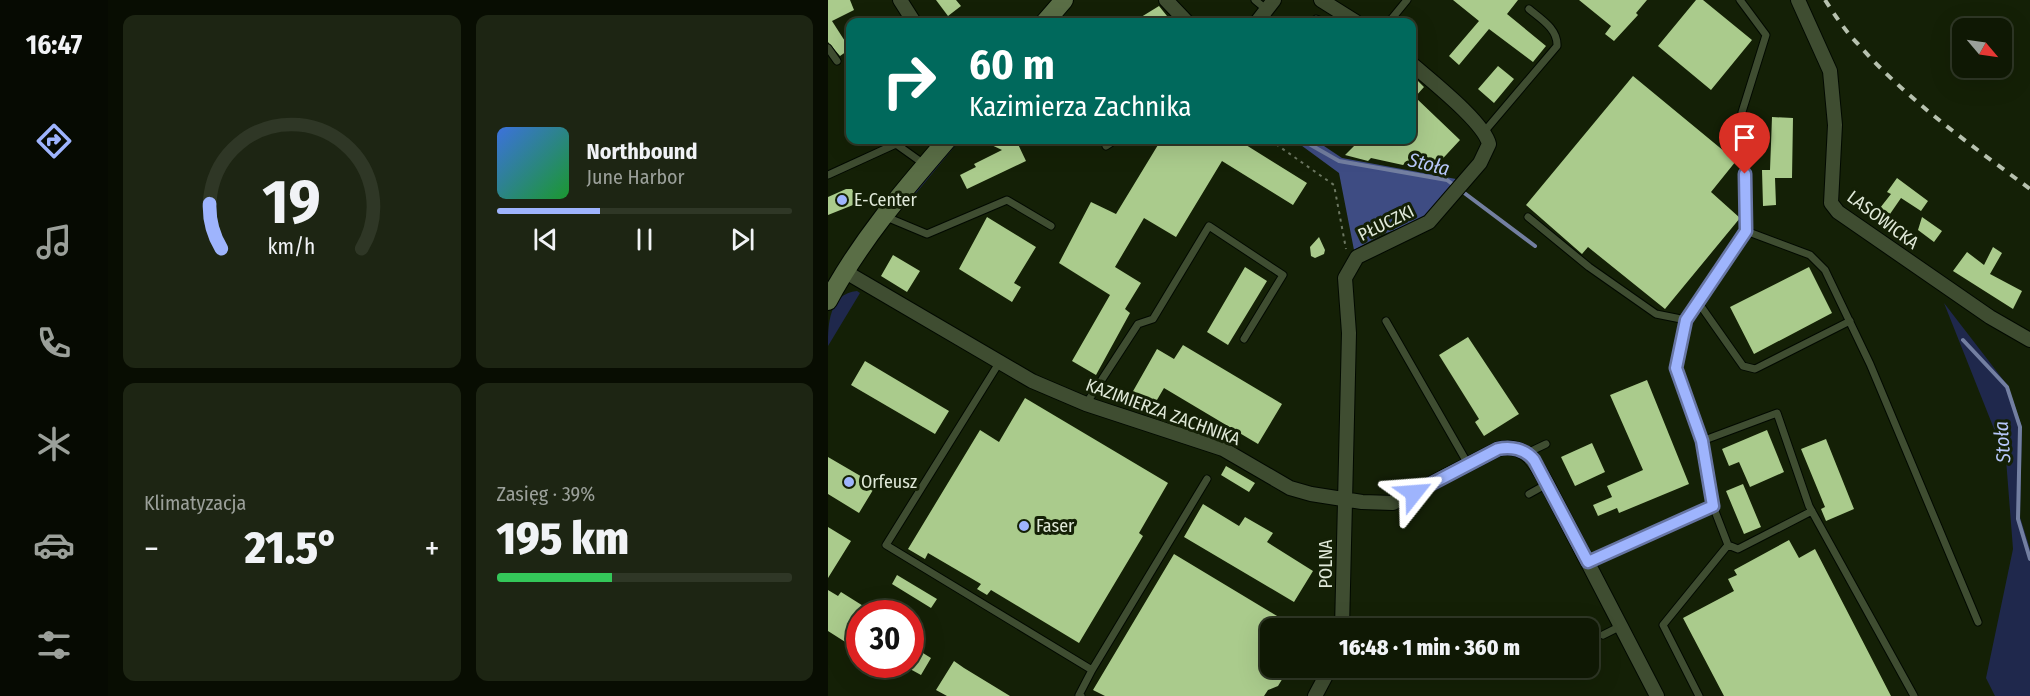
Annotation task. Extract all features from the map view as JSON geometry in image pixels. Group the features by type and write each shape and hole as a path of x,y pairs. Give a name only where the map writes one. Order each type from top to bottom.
{"street":[{"path":"900,0 911,18"},
{"path":"1048,18 1064,0"},
{"path":"1166,0 1182,18"},
{"path":"1322,0 1350,18"},
{"name":"LASOWICKA","path":"1798,0 1830,71 1835,124 1831,203 1838,212 1989,318 2030,340"},
{"path":"1260,18 1271,5"},
{"path":"1416,68 1484,132"},
{"name":"PŁUCZKI","path":"1345,499 1349,333 1345,278 1349,267 1363,254 1424,225 1458,190 1487,150 1489,144 1484,132"},
{"path":"828,301 844,270 882,215 944,144"},
{"name":"KAZIMIERZA ZACHNIKA","path":"844,270 1032,381 1086,404 1223,449 1290,488 1311,494 1393,503 1502,448 1527,453"},
{"path":"1527,453 1547,484 1657,696"},
{"name":"POLNA","path":"1342,618 1345,499"},
{"path":"1315,696 1325,678"}],"lane":[{"path":"1255,0 1271,5"},
{"path":"1392,18 1407,0"},
{"path":"1740,0 1766,35 1742,112 1748,216 1746,231 1686,320 1676,368 1702,441 1713,506 1728,545 1738,549 1812,511"},
{"path":"1484,132 1557,46 1557,38 1553,30 1529,9"},
{"path":"828,48 837,61"},
{"path":"828,176 896,144 926,165"},
{"path":"882,215 927,234 1007,200 1051,226"},
{"path":"1528,217 1588,267 1656,314 1686,320"},
{"path":"1086,404 1138,324 1153,319 1209,226 1283,274 1244,339"},
{"path":"1746,231 1810,255 1825,270 1850,321 1978,622"},
{"path":"1698,302 1743,366 1755,369 1850,321"},
{"path":"1386,321 1468,464"},
{"path":"999,363 886,544 1092,670"},
{"path":"1702,441 1777,413 1812,511 1914,696"},
{"path":"1527,453 1546,444"},
{"path":"1081,696 1079,695 1092,670 1207,478"},
{"path":"1529,494 1547,484"},
{"path":"1588,562 1713,506"},
{"path":"1699,696 1663,625 1728,545"},
{"path":"1603,635 1621,626"}],"path":[{"path":"1276,144 1334,185 1349,267"}],"shaded area":[{"path":"953,144 955,146 903,209 905,202"},
{"path":"1299,144 1321,144 1342,158 1456,179 1422,220 1381,235 1354,250 1339,173"},
{"path":"857,291 860,293 828,346 832,311 841,298"},
{"path":"1944,303 2008,386 2022,427 2020,517 2030,549 2030,696 1995,696 1986,678 2013,549 2006,459"}],"building":[{"path":"828,0 850,0 854,10 832,21 846,43 846,52 840,56 828,42"},
{"path":"936,0 956,0 961,6 948,16"},
{"path":"1453,0 1518,0 1507,14 1546,46 1533,62 1489,29 1459,65 1449,56 1479,21"},
{"path":"1579,0 1647,0 1636,13 1638,15 1614,41 1605,34 1611,26"},
{"path":"1696,0 1703,0 1752,40 1711,90 1658,46"},
{"path":"1159,6 1167,16 1164,18 1140,18"},
{"path":"1498,66 1514,79 1494,103 1478,89"},
{"path":"1633,76 1736,161 1711,192 1740,218 1665,309 1588,247 1582,254 1526,205"},
{"path":"1416,79 1424,87 1416,96"},
{"path":"1416,98 1460,140 1434,168 1422,157 1413,166 1407,161 1403,165 1371,158 1368,161 1345,155 1356,144 1416,144"},
{"path":"1772,117 1793,118 1792,178 1775,178 1776,205 1763,206 1762,170 1770,170"},
{"path":"989,144 1018,144 1026,161 967,189 960,175 976,167 974,164 1002,150"},
{"path":"1159,144 1244,144 1307,183 1293,205 1222,161 1176,237 1144,218 1115,267 1141,283 1125,309 1130,313 1096,375 1072,361 1110,295 1059,263 1091,202 1116,214"},
{"path":"1897,178 1928,201 1921,211 1901,198 1890,214 1880,208 1891,194 1887,192"},
{"name":"E-Center","path":"846,189 852,189 858,203 828,215 828,197"},
{"path":"987,217 1036,247 1014,283 1021,287 1012,302 959,269"},
{"path":"1922,217 1942,231 1934,242 1918,230"},
{"path":"1319,237 1325,250 1324,254 1315,258 1311,256 1310,247"},
{"path":"1993,247 2002,253 1990,274 2022,291 2013,309 1953,271 1967,252 1984,265"},
{"path":"893,255 920,271 907,292 881,276"},
{"path":"1245,267 1267,281 1228,345 1207,332"},
{"path":"1809,267 1832,313 1754,354 1730,307"},
{"path":"1468,337 1519,414 1484,436 1475,422 1479,419 1439,355"},
{"path":"1183,345 1282,404 1258,444 1164,388 1154,405 1132,393 1157,349 1174,359"},
{"path":"865,361 949,411 935,434 851,385"},
{"path":"1647,380 1689,484 1619,513 1617,508 1598,516 1593,505 1612,497 1607,486 1643,470 1610,395"},
{"name":"Faser","path":"1025,398 1168,483 1139,533 1143,536 1079,643 991,590 987,595 977,589 981,584 928,553 925,559 908,549 980,430 999,442"},
{"path":"1767,430 1784,472 1750,487 1739,462 1729,466 1722,449"},
{"path":"1826,439 1854,509 1826,521 1821,509 1825,507 1801,449"},
{"path":"1592,443 1605,472 1575,486 1561,457"},
{"name":"Orfeusz","path":"828,457 876,485 859,513 828,494"},
{"path":"1226,466 1255,483 1249,492 1221,475"},
{"path":"1743,484 1761,527 1744,534 1726,491"},
{"path":"1203,504 1239,526 1245,517 1273,533 1267,542 1313,571 1294,602 1184,537"},
{"path":"828,527 851,541 828,578"},
{"path":"1789,540 1799,558 1815,549 1891,696 1724,696 1683,618 1734,591 1728,579 1737,575 1734,570"},
{"path":"1174,554 1280,618 1260,618 1260,678 1283,678 1278,686 1268,690 1264,696 1105,696 1093,690"},
{"path":"897,575 937,599 931,608 924,604 924,600 918,600 892,584"},
{"path":"828,590 838,596 841,592 854,600 846,600 846,642 828,631"},
{"path":"924,654 931,658 924,670"},
{"path":"954,661 1010,696 947,696 936,690"}],"waterway":[{"name":"Stoła","path":"1309,144 1339,161 1447,180 1535,246"},
{"name":"Stoła","path":"1963,340 2007,387 2020,427 2018,519 2030,559"}],"railway":[{"path":"1825,0 1853,39 1897,84 1940,121 2030,189"}],"place":[{"name":"E-Center","path":"842,200"},
{"name":"Orfeusz","path":"849,482"},
{"name":"Faser","path":"1024,526"}],"route":[{"path":"1414,493 1498,449 1522,451 1534,460 1588,562 1713,506 1702,441 1676,368 1686,320 1746,231 1748,216 1745,174"}]}
